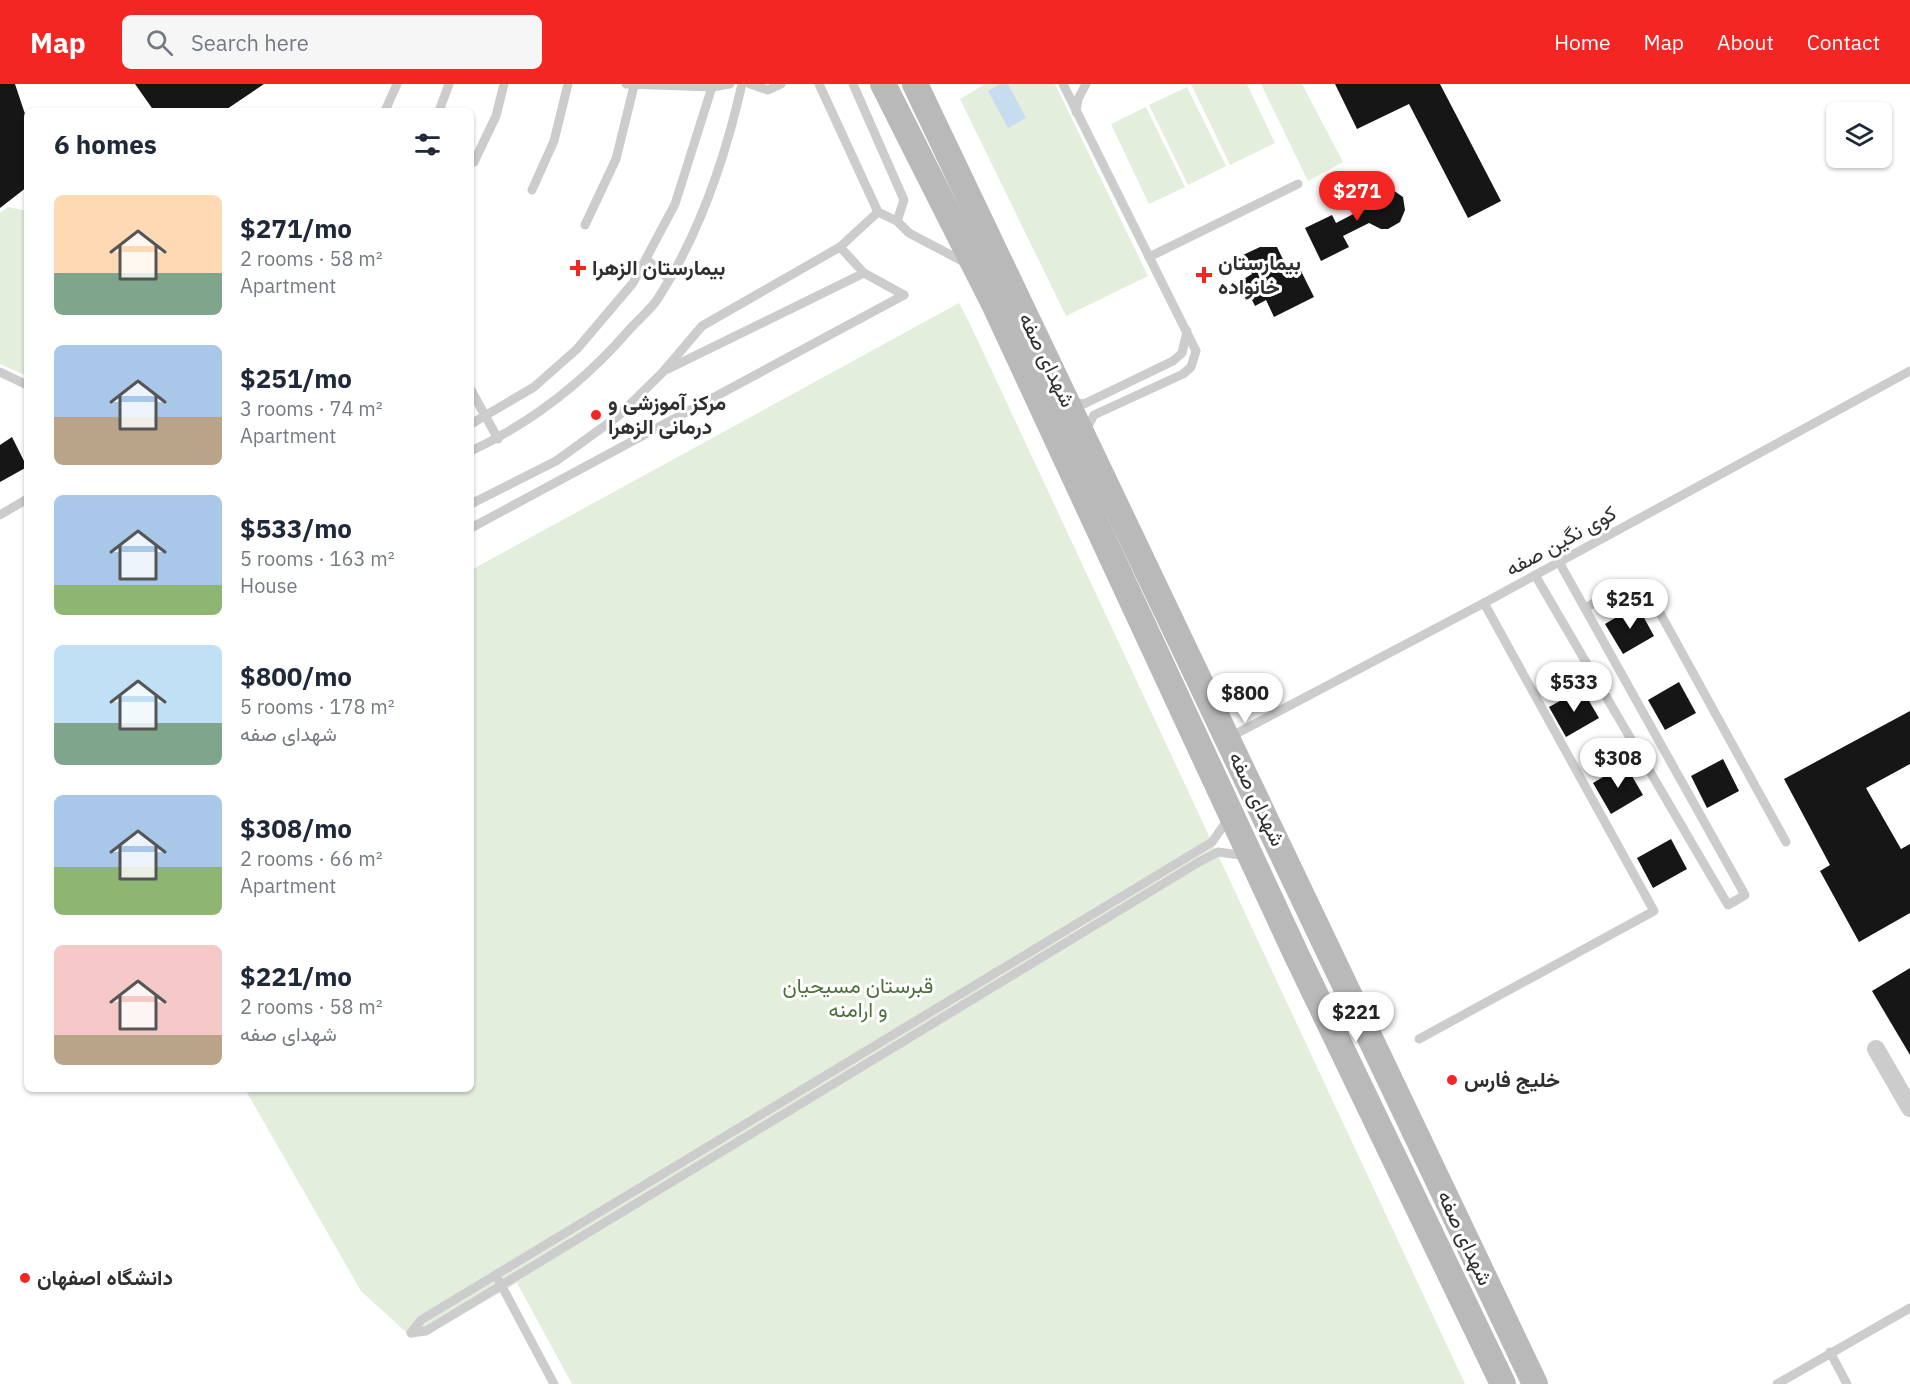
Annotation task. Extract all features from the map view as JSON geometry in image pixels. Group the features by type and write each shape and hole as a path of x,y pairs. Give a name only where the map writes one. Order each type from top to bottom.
{"main road":[{"name":"شهدای صفه","path":"883,84 976,268 1251,857 1503,1384"},
{"name":"شهدای صفه","path":"915,84 1535,1384"},
{"path":"1352,1069 1379,1055"}],"street":[{"path":"1876,1048 1910,1108"}],"lane":[{"path":"387,108 397,84"},
{"path":"440,108 449,84"},
{"path":"474,162 496,116 504,84"},
{"path":"531,190 554,141 568,84"},
{"path":"585,225 616,159 630,85 712,86 730,84"},
{"path":"474,450 498,439 550,406 600,364 656,300 700,220 729,141 742,84"},
{"path":"750,84 768,90 781,84"},
{"path":"819,84 878,212 897,220 909,233 976,268"},
{"path":"853,84 904,200 897,220"},
{"path":"1063,84 1196,351 1191,368 1183,374 1094,415 1086,427 1084,438"},
{"path":"1077,112 1078,99 1086,84"},
{"path":"474,422 534,387 577,349 633,283 675,204 712,86"},
{"path":"1149,257 1298,184"},
{"path":"474,502 556,461 617,417 663,371 702,326 840,247 878,212"},
{"path":"474,526 904,296 864,273 840,247"},
{"path":"646,259 668,279"},
{"path":"663,371 864,273"},
{"path":"1066,399 1084,404 1173,361 1182,353 1187,331"},
{"name":"کوی نگین صفه","path":"1228,738 1484,603 1910,371"},
{"path":"0,372 24,384"},
{"path":"474,396 498,439"},
{"path":"0,515 24,501"},
{"path":"1535,575 1728,905 1745,895 1559,562"},
{"path":"1585,608 1627,585 1649,593 1786,842"},
{"path":"1419,1039 1654,911 1484,603"},
{"path":"1231,813 1212,842 498,1279 426,1331 411,1333 421,1320 498,1279 1199,862 1218,852 1251,857"},
{"path":"498,1279 554,1384"},
{"path":"1777,1384 1910,1308"},
{"path":"1830,1352 1847,1384"}],"green space":[{"path":"985,84 1055,84 1148,276 1066,316 960,99"},
{"path":"1191,84 1247,84 1275,143 1230,165"},
{"path":"1261,84 1302,84 1343,162 1308,181"},
{"path":"1187,87 1226,166 1188,185 1149,105"},
{"path":"1146,107 1185,187 1149,204 1111,124"},
{"path":"8,207 24,210 24,375 0,364 0,213"},
{"name":"قبرستان مسیحیان و ارامنه","path":"959,303 1465,1384 572,1384 517,1283 427,1335 408,1334 361,1291 247,1092 474,1092 474,568"}],"water":[{"path":"1000,84 1008,84 1026,118 1008,128 988,91"}],"building":[{"path":"0,84 15,84 24,111 24,189 0,208"},
{"path":"135,84 264,84 228,108 152,108"},
{"path":"1335,84 1440,84 1501,201 1468,218 1409,104 1357,129"},
{"path":"1387,186 1403,197 1405,210 1400,222 1388,229 1381,229 1369,223 1343,236 1349,247 1321,261 1305,228 1332,215 1336,223 1363,209 1368,195 1373,190"},
{"path":"1260,247 1277,247 1291,276 1301,271 1314,297 1274,317 1266,300 1255,306 1242,280 1252,274 1243,255"},
{"path":"12,437 24,461 24,469 0,482 0,445"},
{"path":"1637,605 1654,636 1623,654 1605,624"},
{"path":"1679,682 1696,713 1665,730 1648,700"},
{"path":"1582,689 1599,718 1566,737 1549,707"},
{"path":"1910,711 1910,764 1866,788 1901,849 1910,844 1910,913 1859,942 1820,871 1830,865 1784,779"},
{"path":"1723,759 1739,791 1707,808 1691,776"},
{"path":"1625,764 1643,795 1611,814 1593,783"},
{"path":"1671,839 1687,869 1653,888 1637,858"},
{"path":"1910,968 1910,1055 1872,991"}],"place":[{"name":"بیمارستان الزهرا","path":"578,268"},
{"name":"بیمارستان خانواده","path":"1204,275"},
{"name":"مرکز آموزشی و درمانی الزهرا","path":"596,415"},
{"name":"خلیج فارس","path":"1452,1080"},
{"name":"دانشگاه اصفهان","path":"25,1278"}]}
